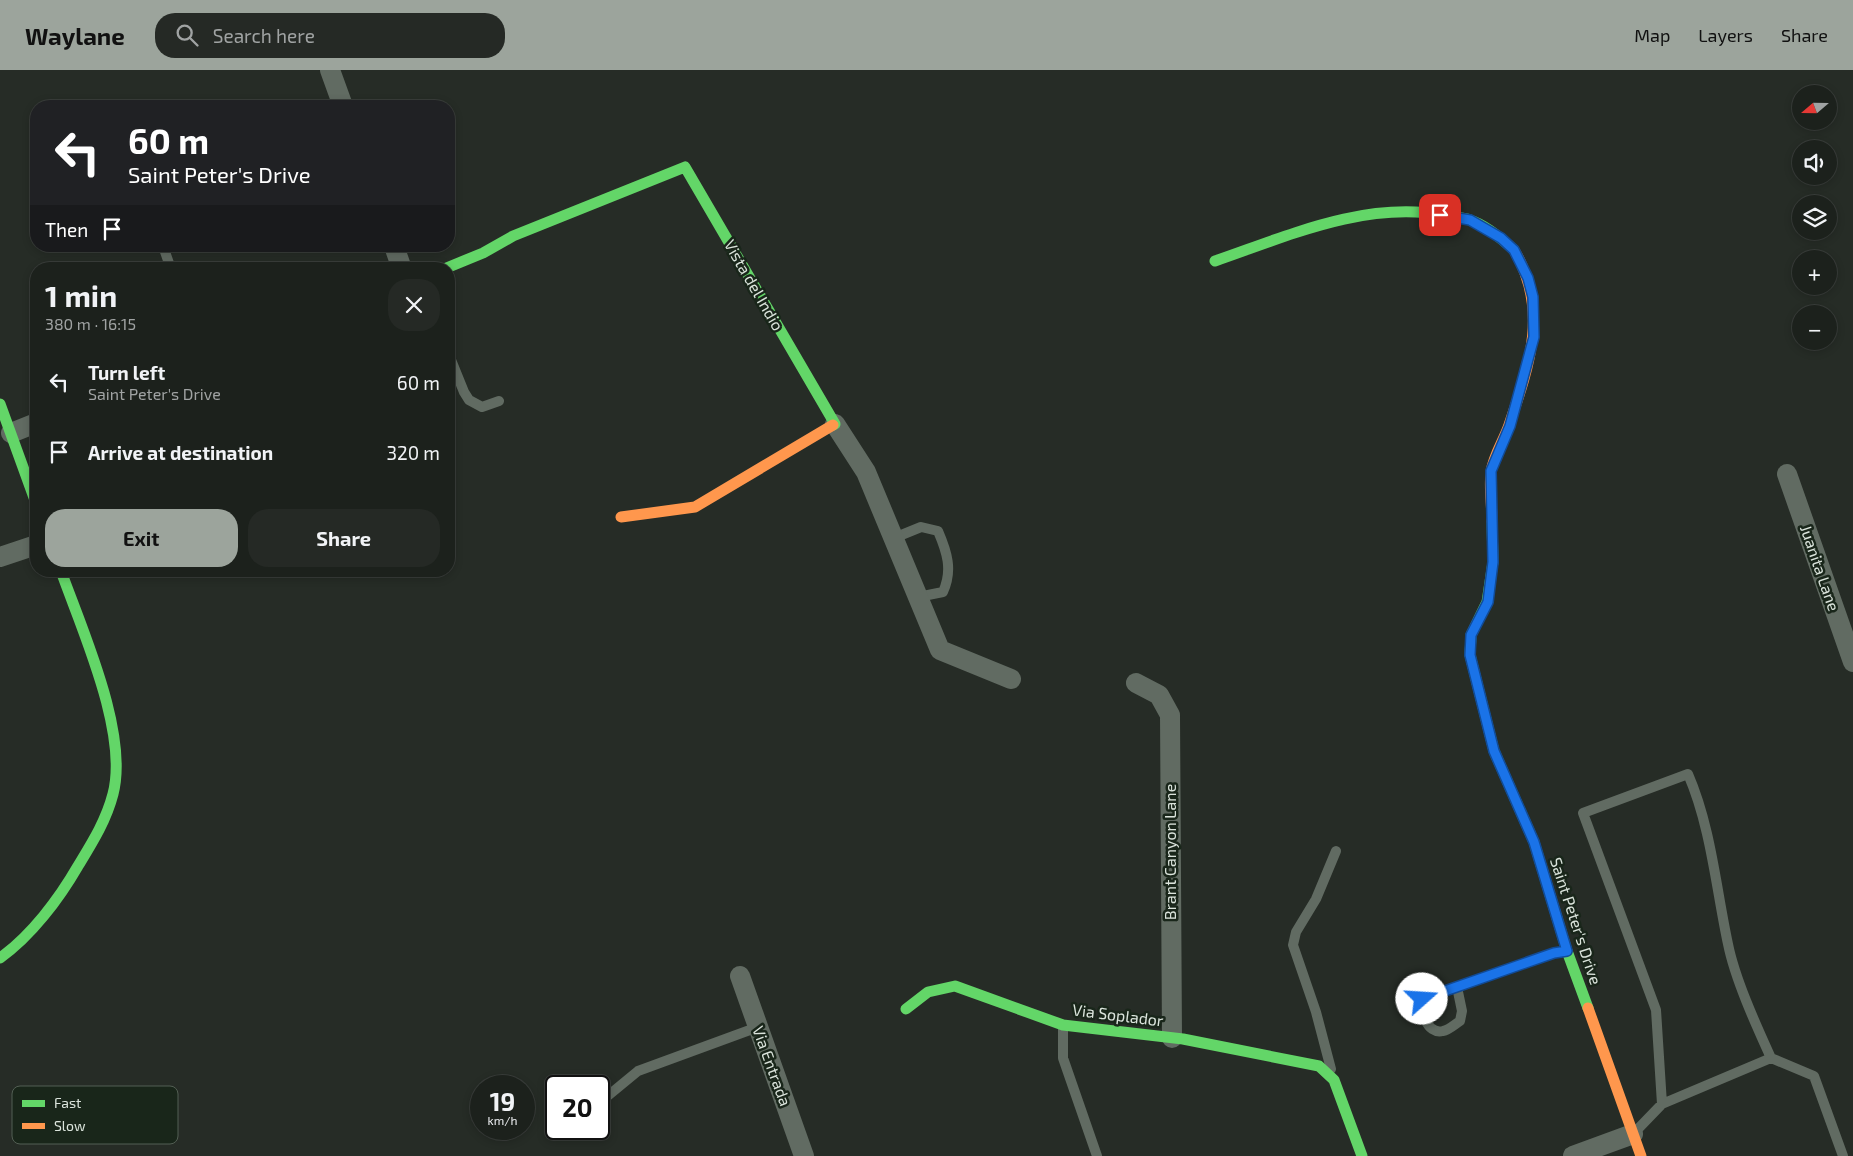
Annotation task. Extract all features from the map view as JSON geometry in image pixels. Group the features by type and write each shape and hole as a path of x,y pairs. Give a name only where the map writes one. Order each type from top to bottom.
{"street":[{"path":"330,70 341,100"},
{"name":"Vista del Indio","path":"455,264 483,253 513,236 685,167 835,424"},
{"name":"Saint Peter's Drive","path":"1215,261 1329,222 1375,213 1425,212 1470,220 1501,238 1514,250 1528,278 1533,297 1534,337 1510,426 1491,471 1493,562 1488,602 1471,635 1470,655 1494,751 1534,842 1567,951 1642,1156"},
{"path":"0,404 30,487"},
{"path":"621,517 695,506 835,424 866,472 940,650 1010,679"},
{"path":"11,433 30,425"},
{"name":"Juanita Lane","path":"1787,474 1853,662"},
{"path":"0,557 30,547"},
{"path":"0,958 17,946 68,884 106,818 114,792 117,747 108,703 63,577"},
{"name":"Brant Canyon Lane","path":"1136,683 1159,695 1170,715 1172,1038"},
{"name":"Via Entrada","path":"740,976 804,1156"},
{"name":"Via Soplador","path":"906,1010 926,991 940,986 956,986 1063,1025 1172,1038 1319,1066 1334,1080"},
{"path":"1334,1080 1362,1156"},
{"path":"1573,1156 1633,1134"}],"lane":[{"path":"455,368 469,400 482,407 499,401"},
{"path":"894,538 922,527 938,531 948,552 948,579 943,592 918,597"},
{"path":"1662,1104 1656,1010 1583,814 1688,774 1708,841 1728,946 1754,1020 1771,1058 1814,1076 1843,1156"},
{"path":"1334,1080 1316,1012 1293,946 1296,932 1316,899 1336,851"},
{"path":"1457,987 1462,1011 1460,1021 1443,1031 1435,1031 1428,1025 1421,1010 1422,999 1554,953 1567,951"},
{"path":"1063,1025 1063,1058 1097,1156"},
{"path":"610,1094 638,1071 758,1027"},
{"path":"1633,1134 1662,1104 1771,1058"}],"traffic: fast":[{"path":"455,264 483,253 513,236 685,167 835,424 833,425"},
{"path":"1215,261 1327,223 1384,213 1414,212 1467,219 1487,229 1514,250"},
{"path":"0,404 30,486"},
{"path":"1492,521 1493,562 1487,602 1471,635 1470,655 1494,751 1534,842 1567,951 1588,1008"},
{"path":"0,958 23,939 44,916 62,891 98,831 107,813 113,794 116,769 115,742 109,712 91,651 63,577"},
{"path":"906,1009 928,992 955,986 1063,1025 1183,1039 1319,1066 1334,1080 1362,1156"}],"traffic: slow":[{"path":"1492,521 1490,484 1492,466 1507,431 1524,380 1532,337 1533,315 1531,294 1525,272 1514,250"},
{"path":"621,517 695,507 833,425"},
{"path":"1588,1008 1641,1156"}],"route":[{"path":"1422,999 1554,953 1567,951 1534,842 1494,751 1470,655 1471,635 1488,602 1493,562 1491,471 1510,426 1534,337 1533,297 1528,278 1514,250 1501,238 1470,220 1440,215"}]}
